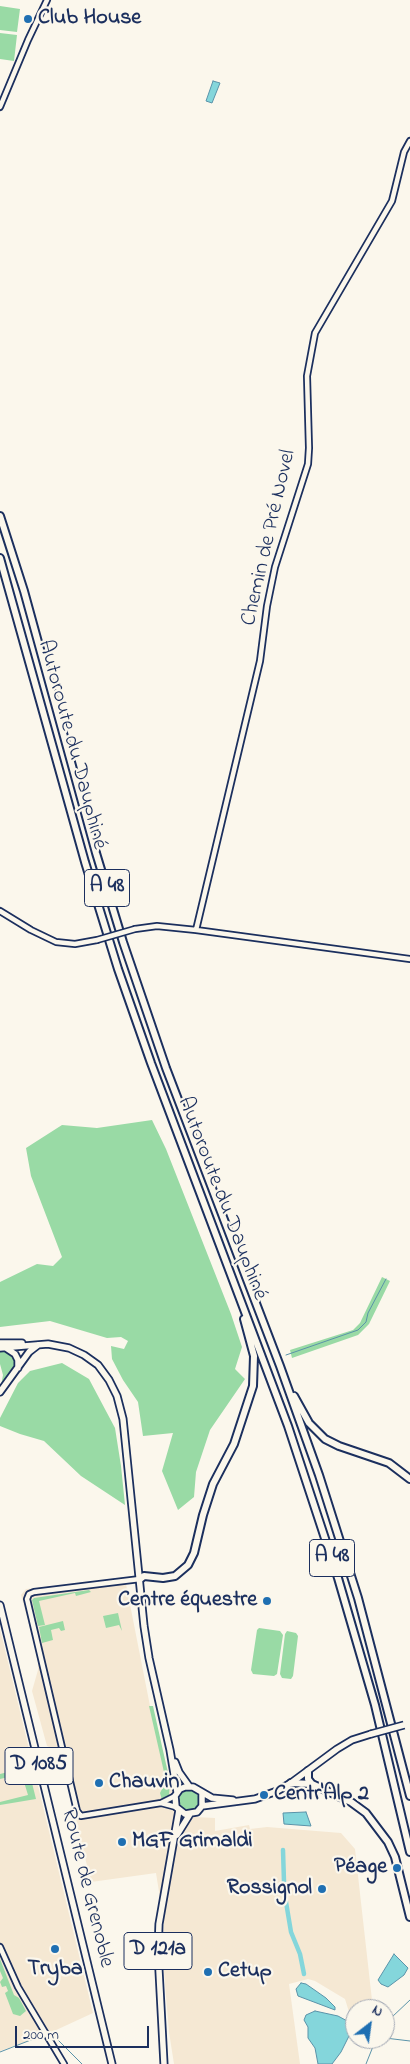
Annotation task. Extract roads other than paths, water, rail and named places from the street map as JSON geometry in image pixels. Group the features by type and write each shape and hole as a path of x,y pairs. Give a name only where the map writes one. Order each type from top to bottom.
{"highway":[{"name":"Autoroute du Dauphiné","path":"0,516 40,648 96,853 135,978 166,1068 280,1366 319,1475 358,1598 410,1796"},
{"name":"Autoroute du Dauphiné","path":"0,558 85,862 118,969 151,1063 288,1426 338,1578 375,1705 410,1852"},
{"path":"140,1579 144,1576 170,1578 179,1574 188,1565 194,1553 213,1484 234,1444 252,1393 255,1379 254,1356 230,1272"},
{"path":"280,1366 305,1418 320,1436 339,1446 388,1463 410,1479"},
{"path":"308,1771 308,1778 312,1784"},
{"path":"291,1783 312,1784 351,1802 366,1813 379,1828 395,1858 410,1917"}],"main road":[{"path":"0,1392 29,1352 39,1344"},
{"path":"2,1346 39,1344 63,1346 84,1355 104,1372 113,1386 123,1419 149,1658 170,1750 178,1809 190,1814 197,1812 202,1806 202,1793"},
{"path":"2,1346 15,1354 18,1360 18,1368"},
{"name":"Route de Grenoble","path":"0,1605 110,2064"},
{"path":"202,1806 255,1799 277,1791 352,1740 407,1724"},
{"path":"170,1750 179,1772 190,1786 212,1798 237,1801"},
{"path":"176,1794 185,1786 190,1786"},
{"name":"D 121a","path":"164,2064 158,1952 159,1924 169,1859 175,1839 178,1809"},
{"name":"D 121a","path":"175,1839 190,1814"}],"street":[{"path":"0,107 47,0"},
{"name":"Chemin de Pré Novel","path":"196,930 260,661 267,606 276,567 308,464 307,376 315,333 392,201 404,152 410,141"},
{"path":"0,911 56,942 75,944 97,940 135,928 157,926 410,959"},
{"path":"140,1579 34,1592 29,1594 27,1599 77,1811 81,1816 161,1803 176,1794"},
{"path":"161,1803 178,1809"},
{"path":"0,1947 18,1987 64,2064"}],"water":[{"path":"213,81 220,83 212,103 206,101"},
{"path":"306,1812 311,1826 284,1824 283,1813"},
{"path":"394,1954 408,1968 404,1975 388,1987 381,1984 378,1980"},
{"path":"301,1983 306,1984 326,1998 335,2007 335,2010 298,1996 296,1989"},
{"path":"315,2011 338,2016 345,2020 345,2044 332,2064 318,2064 315,2048 308,2038 308,2027 304,2020 306,2015"}],"waterway":[{"path":"286,1355 358,1330 366,1322 368,1313 386,1279"},
{"path":"283,1850 284,1882"},
{"path":"284,1890 291,1932 300,1954 304,1974"},
{"path":"395,2014 410,2000"},
{"path":"50,2032 82,2064"},
{"path":"0,2052 41,2036"},
{"path":"395,2039 410,2041"},
{"path":"366,2064 372,2049"}],"place":[{"name":"Club House","path":"28,19"},
{"name":"Centre équestre","path":"267,1601"},
{"name":"Chauvin","path":"99,1783"},
{"name":"Centr'Alp 2","path":"264,1795"},
{"name":"MGF Grimaldi","path":"122,1842"},
{"name":"Péage","path":"397,1868"},
{"name":"Rossignol","path":"322,1889"},
{"name":"Tryba","path":"55,1949"},
{"name":"Cetup","path":"208,1972"}]}
